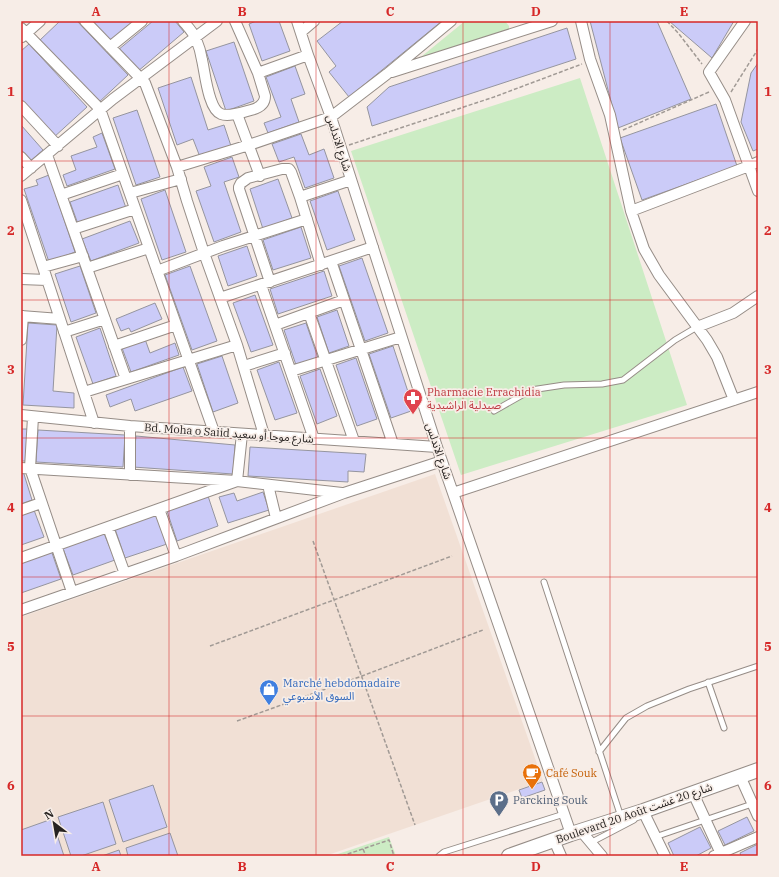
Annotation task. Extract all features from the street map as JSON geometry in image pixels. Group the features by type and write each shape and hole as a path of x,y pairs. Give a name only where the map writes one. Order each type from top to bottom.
{"main road":[{"name":"Boulevard 20 Août شارع 20 غشت","path":"509,856 621,818 643,813 693,792 758,770"}],"street":[{"path":"40,21 23,33 100,110 214,432"},
{"path":"86,21 145,83 177,167 204,253 244,366 264,435"},
{"path":"110,47 142,21"},
{"path":"184,21 195,37 202,60 208,94 214,108 217,112 222,114 237,114 259,107 264,102 264,96 258,74 235,21"},
{"path":"21,176 113,99 217,21"},
{"name":"شارع الاندلس","path":"297,21 341,148 437,447 564,814 576,833 590,843 602,856"},
{"path":"301,32 314,21"},
{"path":"177,167 249,145 330,117 387,74 451,21"},
{"path":"519,21 527,30"},
{"path":"387,74 552,21"},
{"path":"581,21 590,59 610,115 631,211 644,249 659,275 707,340 717,357 734,400"},
{"path":"745,21 709,72 725,100 754,164 758,191"},
{"path":"258,74 308,55"},
{"path":"21,106 58,146"},
{"path":"237,114 260,176"},
{"path":"47,155 126,379"},
{"path":"21,157 31,168"},
{"path":"631,211 754,164"},
{"path":"314,439 275,325 255,236 239,187 243,181 282,169 289,169 291,172 307,219 344,300 393,444"},
{"path":"61,195 123,174"},
{"path":"130,193 181,179"},
{"path":"300,197 351,180"},
{"path":"21,200 94,423"},
{"path":"73,229 135,209"},
{"path":"157,271 236,241 307,219"},
{"path":"220,298 373,247"},
{"path":"87,268 149,248"},
{"path":"43,267 83,256"},
{"path":"21,278 47,280"},
{"path":"697,327 733,313 758,296"},
{"path":"275,325 344,300"},
{"path":"309,313 354,441"},
{"path":"21,340 22,316 60,319"},
{"path":"64,332 105,319"},
{"path":"114,346 176,325"},
{"path":"291,371 401,337"},
{"path":"84,392 237,345"},
{"path":"244,366 285,353"},
{"path":"454,493 758,392"},
{"name":"Bd. Moha o Saiid شارع موحا أو سعيد","path":"21,415 130,426 437,447"},
{"path":"33,416 25,468 42,503 72,592"},
{"path":"130,426 130,474"},
{"path":"236,481 242,434"},
{"path":"21,610 176,556 344,493 442,461"},
{"path":"25,468 236,481 344,493"},
{"path":"21,558 236,481"},
{"path":"268,485 276,518"},
{"path":"21,510 42,503"},
{"path":"159,509 176,556"},
{"path":"108,527 125,574"},
{"path":"740,776 755,803 758,816"},
{"path":"693,792 706,820 719,855 758,837"},
{"path":"643,813 665,856"},
{"path":"554,840 560,856"}],"lane":[{"path":"494,411 531,390 564,385 602,384 623,380 675,340 697,327"},
{"path":"544,582 621,818"},
{"path":"599,752 626,718 648,706 689,688 758,666"},
{"path":"708,682 724,728"},
{"path":"655,837 755,803"},
{"path":"590,843 643,813"},
{"path":"439,856 444,852 564,814"}],"path":[{"path":"667,21 709,72"},
{"path":"725,100 758,49"},
{"path":"341,148 494,97 580,65 590,59"},
{"path":"613,134 718,88"},
{"path":"313,541 415,825"},
{"path":"210,646 452,556"},
{"path":"237,722 482,630"},
{"path":"342,856 389,840 394,856"},
{"path":"363,849 366,856"}],"shaded area":[{"name":"Marché hebdomadaire السوق الأسبوعي","path":"435,474 543,781 325,856 21,856 21,617"}],"green space":[{"path":"465,21 505,21 509,26 509,31 416,61"},
{"path":"580,78 687,405 461,475 351,151"},
{"path":"389,837 396,856 332,856"}],"building":[{"path":"60,21 77,21 128,75 97,104 39,41"},
{"path":"92,21 140,21 112,45"},
{"path":"153,21 175,21 184,32 137,72 118,50"},
{"path":"256,21 279,21 290,51 262,61 249,24"},
{"path":"343,21 442,21 349,97 329,72 336,66 317,41"},
{"path":"590,21 657,21 691,99 618,128"},
{"path":"669,21 734,21 712,58"},
{"path":"567,28 576,59 372,126 367,107 389,87"},
{"path":"234,42 254,101 226,111 206,51"},
{"path":"29,44 87,107 53,138 21,104 21,51"},
{"path":"758,63 758,149 753,151 741,122 751,73"},
{"path":"295,66 305,94 291,99 299,122 268,133 264,123 281,117 266,77"},
{"path":"191,77 208,130 224,125 231,146 200,157 193,139 177,145 158,88"},
{"path":"716,104 737,166 642,200 620,138"},
{"path":"137,110 160,177 136,185 113,118"},
{"path":"21,125 43,150 28,163 21,155"},
{"path":"102,133 115,169 67,186 63,175 76,170 71,156 97,147 93,137"},
{"path":"301,134 309,155 324,149 334,178 305,188 294,157 279,162 272,144"},
{"path":"232,157 239,177 224,182 241,232 214,242 196,191 211,186 204,167"},
{"path":"49,175 75,252 49,262 24,189 38,185 36,180"},
{"path":"278,179 292,218 263,229 250,189"},
{"path":"118,185 126,208 78,224 70,202"},
{"path":"165,190 186,252 162,260 141,199"},
{"path":"338,191 355,240 327,250 310,201"},
{"path":"130,221 139,243 91,261 82,239"},
{"path":"301,227 311,258 273,270 263,240"},
{"path":"247,246 257,276 228,286 218,256"},
{"path":"362,258 388,333 365,341 339,266"},
{"path":"80,266 96,313 71,322 55,274"},
{"path":"190,266 217,341 192,350 165,275"},
{"path":"324,271 332,296 278,314 270,289"},
{"path":"255,295 273,345 251,352 233,303"},
{"path":"155,303 162,319 131,332 129,328 121,331 116,319"},
{"path":"337,310 349,346 329,353 317,317"},
{"path":"28,323 57,325 53,391 74,393 74,408 23,405"},
{"path":"306,323 318,358 296,365 284,330"},
{"path":"100,328 116,376 93,384 76,337"},
{"path":"145,339 150,353 175,343 179,355 131,372 122,348"},
{"path":"393,346 414,410 391,418 369,354"},
{"path":"222,356 238,403 213,412 197,364"},
{"path":"356,358 377,419 357,426 336,365"},
{"path":"279,362 297,413 275,420 257,370"},
{"path":"183,367 192,391 135,411 131,399 110,407 106,395"},
{"path":"320,369 337,416 317,424 300,376"},
{"path":"21,429 28,429 26,461 21,461"},
{"path":"38,430 125,435 123,467 36,462"},
{"path":"136,436 235,445 233,474 133,467"},
{"path":"250,447 366,454 364,472 348,471 348,482 248,476"},
{"path":"23,471 32,500 21,504 21,472"},
{"path":"263,492 269,510 228,523 219,497 234,493 237,501"},
{"path":"208,496 218,526 177,541 167,511"},
{"path":"34,510 44,537 21,545 21,515"},
{"path":"156,512 167,544 125,558 114,526"},
{"path":"103,531 115,560 73,575 62,546"},
{"path":"51,550 61,579 21,593 21,560"},
{"name":"Café Souk","path":"542,782 545,790 522,798 519,790"},
{"path":"153,785 167,827 123,842 109,800"},
{"path":"103,802 116,844 81,856 71,856 58,817"},
{"path":"747,817 754,831 725,845 718,831"},
{"path":"52,819 64,856 21,856 21,830"},
{"path":"700,827 711,848 696,856 674,856 668,843"},
{"path":"170,833 178,856 128,856 126,848"},
{"path":"758,844 758,856 741,856 740,853"},
{"path":"119,850 121,856 102,856"}],"place":[{"name":"Pharmacie Errachidia صيدلية الراشيدية","path":"413,415"},
{"name":"Marché hebdomadaire السوق الأسبوعي","path":"269,706"},
{"name":"Café Souk","path":"532,790"},
{"name":"Parcking Souk","path":"499,817"}]}
